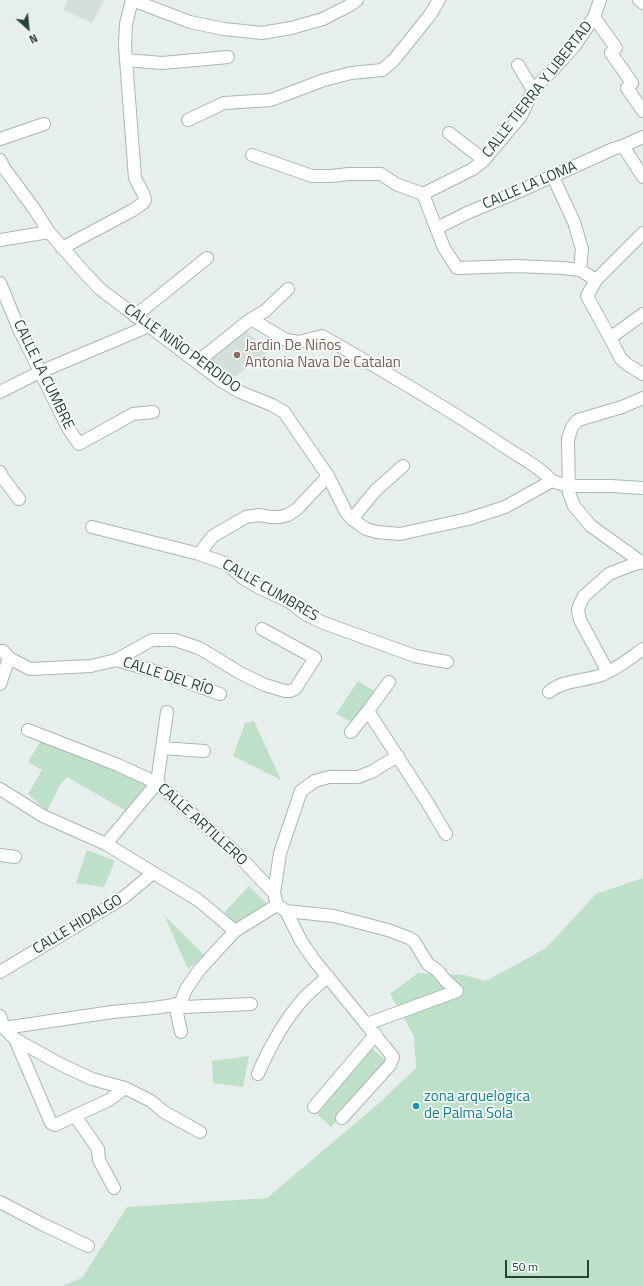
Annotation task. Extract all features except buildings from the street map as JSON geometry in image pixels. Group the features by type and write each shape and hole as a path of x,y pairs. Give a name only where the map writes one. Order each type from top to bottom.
{"street":[{"path":"62,248 134,210 145,200 144,194 138,187 134,178 126,60 126,24 132,0 190,22 224,29 262,33 291,28 323,19 357,0"},
{"path":"188,120 224,103 271,100 324,80 351,73 382,70 393,60 430,15 439,0"},
{"name":"CALLE TIERRA Y LIBERTAD","path":"423,194 473,169 484,160 521,116 533,90 563,60 576,44 594,16 600,0"},
{"path":"639,0 643,3"},
{"path":"594,16 616,48 611,53 632,83 627,88 643,111"},
{"path":"126,60 162,63 228,57"},
{"path":"518,65 533,90"},
{"path":"0,139 44,124"},
{"path":"449,134 484,160"},
{"name":"CALLE LA LOMA","path":"437,228 467,212 553,177 613,149 643,137"},
{"path":"623,146 643,177"},
{"path":"252,155 312,176 381,174 396,184 423,194 444,248 457,268 516,266 580,270 596,280"},
{"name":"CALLE NIÑO PERDIDO","path":"0,160 49,232 100,289 220,380 240,392 272,405 284,412 328,476 346,512 352,519 366,529 377,532 400,534 468,519 505,507 552,481"},
{"path":"553,177 574,222 582,249 580,270"},
{"path":"0,240 49,232"},
{"path":"643,233 596,280 586,296 620,359 628,366 643,374"},
{"path":"135,316 206,258"},
{"name":"CALLE LA CUMBRE","path":"0,283 19,329 40,372 68,428 79,444 133,414 153,412"},
{"path":"197,362 251,319 264,311 288,289"},
{"path":"610,338 643,314"},
{"path":"251,319 286,340 299,342 322,336 468,421 517,455 542,470 552,481 568,486 643,488"},
{"path":"0,392 40,372 149,326"},
{"path":"642,563 591,526 574,506 568,486 568,439 572,427 578,420 622,407 643,398"},
{"path":"352,519 376,490 403,466"},
{"path":"0,472 18,499"},
{"path":"199,554 213,536 246,518 259,515 276,517 288,514 297,509 328,476"},
{"name":"CALLE CUMBRES","path":"92,527 199,554 227,564 243,578 290,602 305,614 324,623 415,656 447,662"},
{"path":"608,672 580,620 578,610 584,596 609,574 629,566 642,563"},
{"path":"0,684 3,651 30,669 91,666 116,660 152,640 175,640 199,648 242,674 265,685 285,691 295,689 315,658 262,629"},
{"path":"549,692 561,684 600,676 643,649"},
{"name":"CALLE DEL RÍO","path":"116,660 180,679 220,694"},
{"path":"351,732 389,682"},
{"path":"368,711 428,802 446,834"},
{"path":"106,844 157,783 167,712"},
{"name":"CALLE ARTILLERO","path":"28,730 118,765 157,783 236,853 279,903 314,960 392,1054 393,1060 342,1118"},
{"path":"162,748 204,751"},
{"path":"279,903 280,853 300,791 315,781 329,777 358,777 371,772 398,756"},
{"path":"0,789 43,816 106,844 198,900 235,931"},
{"path":"0,855 16,857"},
{"name":"CALLE HIDALGO","path":"0,972 118,902 153,873"},
{"path":"181,1032 178,1004 186,989 200,969 235,931 279,903 388,930 409,938 414,941 428,964 438,971 457,991 367,1024"},
{"path":"258,1074 272,1042 284,1024 305,997 328,976"},
{"path":"2,1022 154,1008 178,1004 184,1007 251,1004"},
{"path":"2,1022 16,1039 51,1123 55,1125 109,1100 125,1088"},
{"path":"314,1107 376,1034"},
{"path":"16,1039 60,1064 86,1076 125,1088 151,1101 164,1112 200,1132"},
{"path":"75,1116 98,1149 99,1160 114,1188"},
{"path":"0,1202 88,1246"}],"shaded area":[{"path":"68,0 104,0 92,23 63,10"},
{"name":"Jardin De Niños Antonia Nava De Catalan","path":"244,329 269,351 229,381 206,359"}],"green space":[{"path":"358,681 376,692 353,723 336,714"},
{"path":"254,721 281,780 233,756 245,723"},
{"path":"42,739 151,784 128,812 67,777 60,785 47,811 28,794 42,770 28,762"},
{"path":"87,850 115,861 104,887 76,883"},
{"path":"643,878 643,1286 62,1286 82,1278 127,1207 267,1198 378,1104 416,1068 414,1036 390,994 418,973 464,975 486,981 546,948 596,894"},
{"path":"249,886 268,905 236,929 220,917"},
{"path":"164,915 204,955 188,969"},
{"path":"372,1048 390,1065 331,1127 314,1111"},
{"path":"249,1056 243,1087 213,1083 212,1061"}],"place":[{"name":"Jardin De Niños Antonia Nava De Catalan","path":"237,355"},
{"name":"zona arquelogica de Palma Sola","path":"416,1106"}]}
